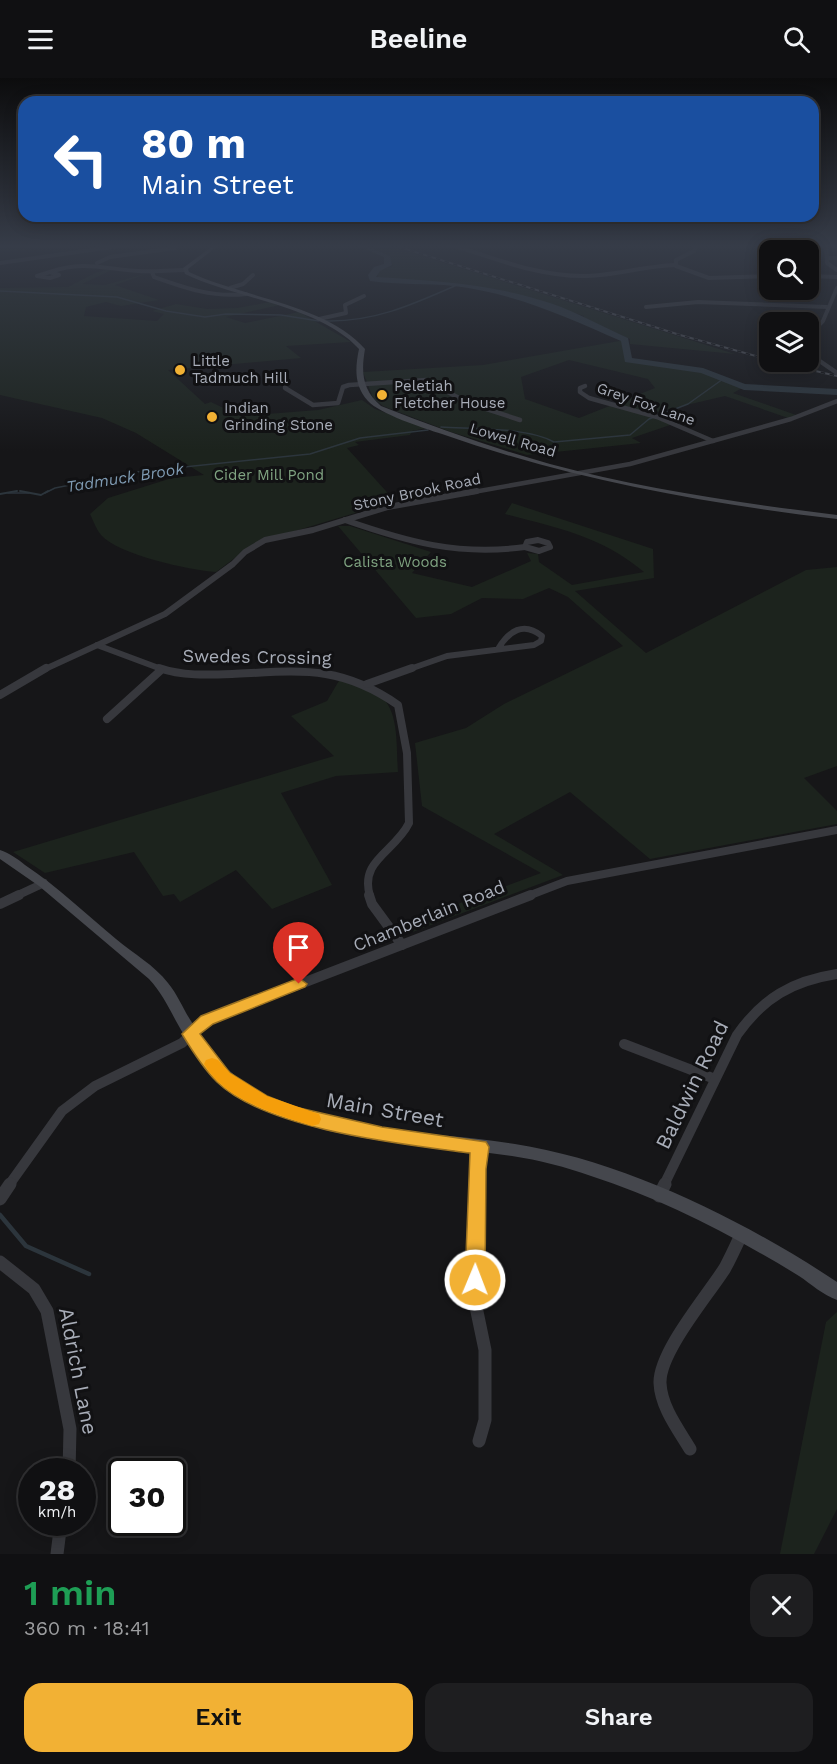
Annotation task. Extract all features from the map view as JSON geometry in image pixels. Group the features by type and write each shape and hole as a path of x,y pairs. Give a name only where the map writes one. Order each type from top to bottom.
{"street":[{"path":"303,314 318,319 361,345 360,384"},
{"path":"318,319 342,314"},
{"path":"819,329 822,327 825,314"},
{"path":"819,361 837,373"},
{"path":"287,374 285,388 316,405 338,403 344,387 426,380 468,403 520,420"},
{"name":"Lowell Road","path":"360,384 372,402 391,412 468,441 580,473 627,484 837,517"},
{"name":"Grey Fox Lane","path":"585,387 580,391 587,397 673,424 713,441"},
{"name":"Stony Brook Road","path":"0,695 52,665 165,614 257,544 411,502 630,464 808,413 837,400"},
{"path":"344,520 439,549 475,553 525,547"},
{"path":"367,684 447,656 534,645 541,641 542,636 531,629 514,630 507,634 498,648"},
{"name":"Swedes Crossing","path":"97,645 160,671 188,674 326,672 367,684 398,705 407,753 409,822 404,833 368,870 366,884 372,904 402,945"},
{"path":"106,719 160,671"},
{"name":"Chamberlain Road","path":"0,1199 51,1123 62,1111 95,1086 182,1043 207,1020 567,881 837,830"},
{"name":"Main Street","path":"0,854 44,883 154,975 172,1000 190,1034 224,1077 261,1101 292,1113 382,1134 516,1150 615,1179 741,1235 837,1292"},
{"path":"0,904 44,883"},
{"name":"Baldwin Road","path":"659,1197 736,1035 763,1002 797,983 837,974"},
{"path":"624,1044 715,1079"},
{"path":"479,1441 485,1420 485,1350 475,1302 477,1169 480,1147"},
{"path":"690,1449 667,1409 660,1379 668,1357 726,1266 741,1235"},
{"name":"Aldrich Lane","path":"0,1262 39,1294 47,1311 70,1429 69,1458"},
{"path":"57,1554 59,1536"}],"green space":[{"name":"Cider Mill Pond","path":"0,314 84,314 84,316 157,321 164,314 240,314 226,317 245,323 290,314 302,314 351,342 286,346 301,358 168,370 205,404 211,402 240,416 318,410 362,400 375,409 427,428 412,431 410,435 355,442 359,445 347,448 395,501 255,543 216,572 172,565 123,549 101,535 90,514 108,498 172,478 204,475 136,433 102,418 0,395"},
{"path":"577,314 607,314 735,354 630,344 630,339 583,319 584,316"},
{"path":"625,340 628,360 703,371 744,387 733,393 799,416 791,419 725,396 648,414 673,424 632,438 641,443 527,455 451,432 383,406 373,398 363,372 483,365","holes":["569,360 648,379 655,388 579,418 525,399 521,377"]},
{"name":"Calista Woods","path":"512,503 653,549 654,578 575,591 646,653 806,570 837,567 837,766 804,778 837,811 837,824 650,859 570,792 494,834 563,875 410,933 403,932 399,926 541,873 422,806 415,743 466,728 504,704 623,646 568,597 549,588 523,599 482,598 451,614 416,618 338,526 350,526 431,552 412,573 472,587 531,561 527,553 538,554 539,562 572,585 644,572 612,550 595,542 561,529 505,514"},
{"path":"340,679 371,691 386,702 396,731 398,772 336,776 281,793 332,885 272,909 236,870 180,902 174,894 163,896 134,852 45,873 13,852 334,756 291,716 327,701"},
{"path":"837,1312 837,1509 814,1554 780,1554 826,1322"}],"waterway":[{"path":"185,314 205,317 226,314 281,315 319,321"},
{"path":"326,321 344,321 382,314"},
{"path":"567,314 625,340 628,360 703,371 744,387 837,392"},
{"name":"Tadmuck Brook","path":"441,427 515,431 543,437 554,442 630,435 649,419 688,404 723,379"},
{"name":"Tadmuck Brook","path":"45,493 55,488 136,472 310,454 360,438 428,430"},
{"name":"Tadmuck Brook","path":"0,494 17,491"},
{"name":"Tadmuck Brook","path":"20,491 41,495 48,491"},
{"name":"Tadmuck Brook","path":"8,493 29,493"},
{"path":"0,1215 26,1246 89,1274"}],"railway":[{"path":"613,314 759,357"},
{"path":"819,372 837,376"}],"slow traffic":[{"path":"212,1064 224,1077 261,1101 312,1119"}],"place":[{"name":"Little Tadmuch Hill","path":"180,370"},
{"name":"Peletiah Fletcher House","path":"382,395"},
{"name":"Indian Grinding Stone","path":"212,417"}],"route":[{"path":"299,984 207,1020 190,1034 224,1077 261,1101 334,1125 480,1147 477,1169 475,1280"}]}
